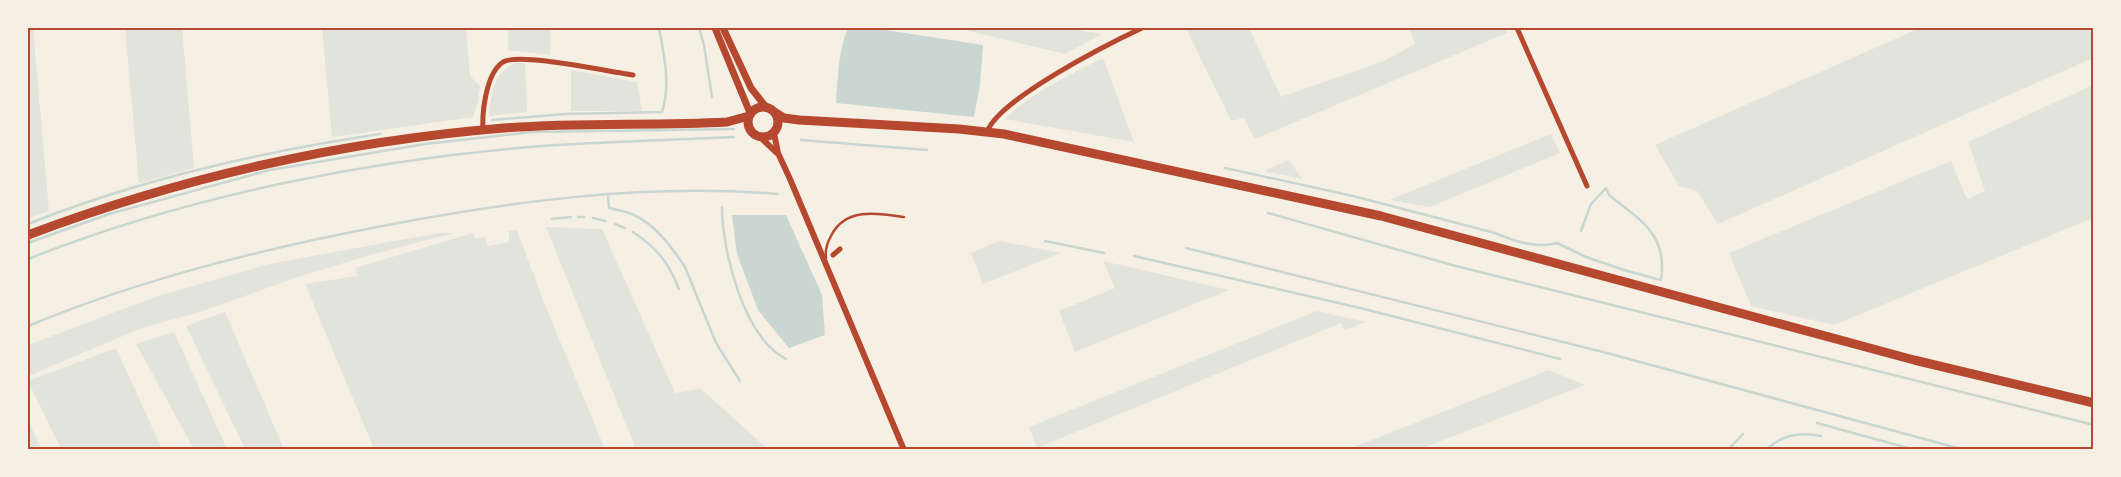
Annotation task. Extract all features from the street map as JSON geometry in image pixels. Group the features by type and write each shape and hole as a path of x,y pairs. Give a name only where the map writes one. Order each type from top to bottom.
{"highway":[{"path":"28,235 129,200 235,171 313,155 417,138 483,130 557,125 727,122 750,115 757,108 766,107 784,118 799,120 1004,134 1381,216 1905,357 2094,403"},
{"path":"776,113 776,129"},
{"path":"749,128 750,115"},
{"path":"727,122 749,128 759,136 765,137 776,129 799,120"}],"main road":[{"path":"716,28 750,115"},
{"path":"723,28 751,88 766,107"}],"street":[{"path":"987,133 994,120 1024,93 1142,28"},
{"path":"1517,28 1587,186"},
{"path":"483,130 488,82 492,73 504,61 511,59 533,59 633,76"},
{"path":"776,129 778,153 904,450"},
{"path":"759,136 778,153"},
{"path":"833,255 840,249"}],"lane":[{"path":"830,274 826,249 837,226 852,216 874,212 904,218"}],"shaded area":[{"path":"28,28 33,28 49,211 28,219"},
{"path":"125,28 182,28 194,168 139,183"},
{"path":"322,28 466,28 470,76 480,86 478,102 473,117 332,137"},
{"path":"508,28 550,28 550,55 508,50"},
{"path":"848,28 872,28 983,45 980,85 974,117 836,103 840,55"},
{"path":"956,28 1065,28 1102,34 1065,54"},
{"path":"1186,28 1249,28 1281,97 1384,61 1415,44 1409,28 1506,28 1507,33 1255,139 1244,118 1231,121"},
{"path":"1920,28 2093,28 2093,58 1718,224 1697,191 1679,186 1655,145"},
{"path":"1103,58 1134,142 1005,119 1039,92"},
{"path":"515,63 525,63 527,112 489,116 494,85 502,73"},
{"path":"571,70 637,82 642,111 571,111"},
{"path":"2093,85 2093,218 1834,325 1751,306 1729,253 1951,161 1967,199 1985,191 1968,142"},
{"path":"1551,134 1560,153 1430,207 1389,200"},
{"path":"1289,160 1302,179 1264,171"},
{"path":"732,215 786,215 822,295 825,335 789,348 758,310 737,254"},
{"path":"546,227 602,229 675,393 701,389 768,449 636,449"},
{"path":"517,230 545,305 605,449 374,449 305,284 357,276 355,268 473,233 475,239 485,237 488,246 509,242 509,231"},
{"path":"438,233 454,233 370,255 298,277 197,313 142,328 28,376 28,345 155,297 269,264"},
{"path":"999,241 1061,253 983,284 971,253"},
{"path":"1103,261 1229,290 1075,352 1059,311 1115,288"},
{"path":"1317,311 1366,322 1345,330 1341,323 1037,448 1029,427"},
{"path":"225,312 284,449 245,449 186,326"},
{"path":"174,332 227,449 194,449 136,344"},
{"path":"116,348 162,449 61,449 28,381"},
{"path":"1549,370 1585,385 1420,449 1356,450 1354,447"},
{"path":"28,421 42,449 28,449"}],"waterway":[{"path":"492,120 565,114 662,112 665,102 666,81 665,59 659,28"},
{"path":"699,28 704,45 712,97"},
{"path":"28,243 109,214 270,170 425,144 532,132 734,129"},
{"path":"28,224 113,193 157,180 290,149 380,134"},
{"path":"28,259 88,237 215,199 346,171 412,160 542,146 734,137"},
{"path":"801,140 927,150"},
{"path":"1225,168 1353,196 1534,245 1557,243 1586,257 1661,280 1662,264 1656,239 1641,221 1609,195 1606,188 1591,204 1581,231"},
{"path":"28,326 112,295 197,268 372,228 472,210 574,197 625,193 727,191 778,194"},
{"path":"608,194 609,208 640,218 662,236 680,259 716,343 740,381"},
{"path":"722,207 726,246 738,292 758,333 771,348 786,359"},
{"path":"1268,213 1452,265 2094,425"},
{"path":"552,219 571,217"},
{"path":"578,217 584,217"},
{"path":"593,218 606,221"},
{"path":"615,224 625,228"},
{"path":"633,232 649,244 661,257 671,271 679,289"},
{"path":"1045,241 1104,253"},
{"path":"1186,248 1603,352 1965,450"},
{"path":"1134,256 1360,308 1560,359"},
{"path":"1817,423 1915,450"},
{"path":"1728,450 1743,434"},
{"path":"1766,450 1778,441 1792,436 1806,434 1821,436"}]}
